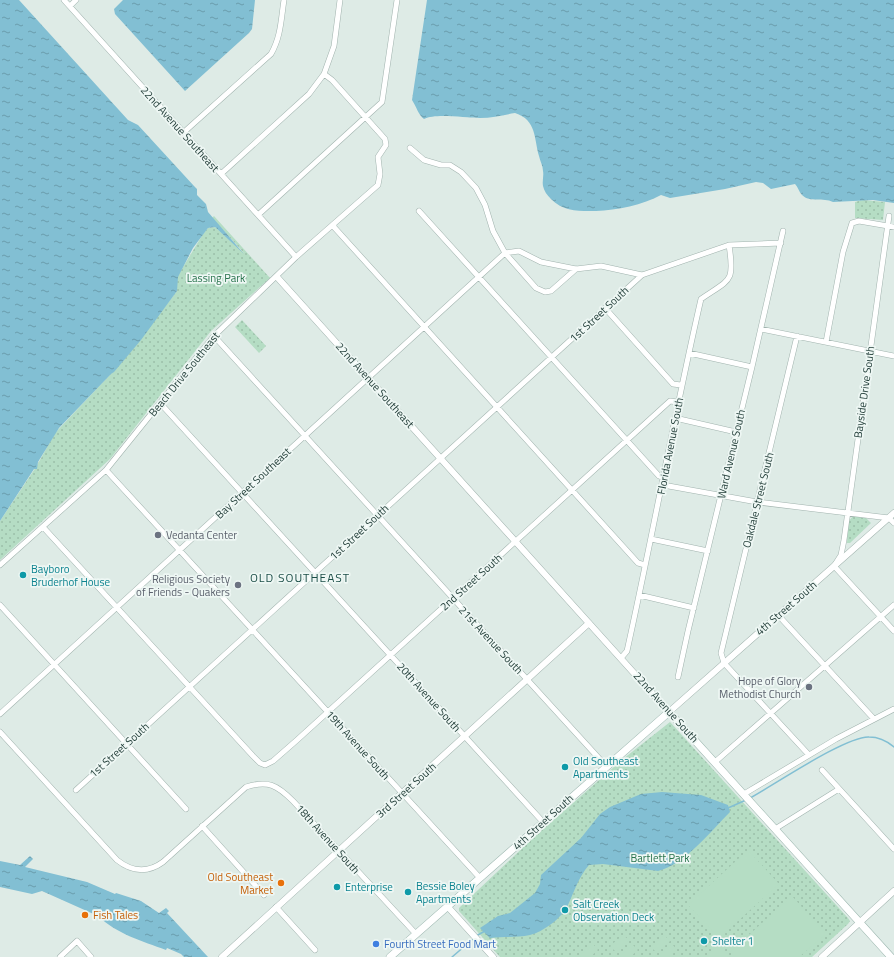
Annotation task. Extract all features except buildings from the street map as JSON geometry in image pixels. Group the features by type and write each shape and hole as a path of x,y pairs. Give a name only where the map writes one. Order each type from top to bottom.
{"main road":[{"name":"22nd Avenue South","path":"670,712 891,957"},
{"name":"4th Street South","path":"391,956 448,908 606,766 670,712"}],"street":[{"name":"22nd Avenue Southeast","path":"64,0 296,258"},
{"path":"70,6 76,0"},
{"path":"183,133 271,54 277,44 284,0"},
{"path":"221,174 309,94 324,74 334,46 340,0"},
{"path":"258,215 380,105 384,98 397,0"},
{"path":"324,74 332,80 366,118"},
{"name":"Beach Drive Southeast","path":"0,565 106,470 214,336 296,258 373,189 380,179 378,157 386,146 386,142 366,118"},
{"path":"410,148 424,160 441,165 450,165 461,172 476,188 485,205 493,231 505,253 536,288 545,292 551,291 576,269"},
{"path":"419,211 658,476 664,478"},
{"name":"Bayside Drive South","path":"834,566 841,555 889,216"},
{"path":"826,342 843,252 852,223 859,221 894,226"},
{"path":"332,226 638,563 645,565"},
{"name":"Ward Avenue South","path":"678,676 783,231"},
{"path":"505,253 519,251 541,262 576,269 600,266 642,275 729,245 780,243"},
{"name":"Florida Avenue South","path":"621,658 627,651 663,485 681,385 701,299 728,280 733,267 729,245"},
{"name":"Bay Street Southeast","path":"0,714 505,253"},
{"name":"1st Street South","path":"76,790 642,275"},
{"name":"22nd Avenue Southeast","path":"277,277 440,458"},
{"path":"605,308 673,384 681,385"},
{"path":"761,329 894,356"},
{"name":"21st Avenue South","path":"214,336 606,766"},
{"name":"Oakdale Street South","path":"724,663 721,654 797,336"},
{"path":"689,353 752,367"},
{"name":"2nd Street South","path":"190,686 253,756 265,765 273,761 670,401 678,402"},
{"name":"20th Avenue South","path":"160,403 543,822"},
{"path":"675,418 736,432"},
{"name":"22nd Avenue South","path":"440,458 670,712"},
{"name":"19th Avenue South","path":"106,470 480,878"},
{"path":"663,485 757,502 892,516 894,523"},
{"name":"4th Street South","path":"670,712 778,615 892,516"},
{"path":"43,527 190,686"},
{"path":"651,539 708,552"},
{"path":"834,566 894,631"},
{"path":"639,595 694,608"},
{"path":"0,605 186,809"},
{"path":"716,762 894,605"},
{"path":"778,615 826,665 874,719"},
{"name":"3rd Street South","path":"222,957 589,623"},
{"path":"724,663 809,755"},
{"path":"744,794 809,755 894,709"},
{"path":"0,732 117,860 126,866 138,870 158,866 202,826 264,895"},
{"path":"822,770 894,849"},
{"name":"18th Avenue South","path":"202,826 246,787 256,784 269,784 277,787 293,801 416,934"},
{"path":"775,828 839,789"},
{"path":"822,957 894,891"},
{"path":"276,908 315,950"},
{"path":"448,908 493,957"},
{"path":"60,957 77,941 91,957"}],"green space":[{"path":"862,200 885,202 883,220 855,218 855,202"},
{"name":"Lassing Park","path":"214,216 270,278 211,331 110,459 0,560 0,521 36,467 55,433 123,361 177,291 177,277 203,234 208,228 215,227 244,253 212,218"},
{"path":"242,320 266,346 259,353 235,327"},
{"path":"853,516 866,518 871,523 850,543 847,543 848,522"},
{"name":"Bartlett Park","path":"670,722 848,918 850,921 848,924 812,957 500,957 459,911 459,908 532,839 623,759"},
{"path":"748,850 779,884 719,938 688,905"},
{"path":"792,896 826,934 799,957 735,957 730,952"},
{"path":"623,935 629,940 616,952 610,946"},
{"path":"664,935 670,941 657,953 651,947"},
{"path":"593,944 598,950 590,957 581,957 580,955"},
{"path":"632,944 638,950 630,957 620,957"},
{"path":"672,944 677,950 669,957 660,957 659,955"},
{"path":"719,945 730,957 705,957"}],"water":[{"path":"0,0 19,0 128,120 138,125 197,189 197,195 206,204 208,212 244,254 215,227 208,228 193,248 178,277 177,291 141,340 114,372 59,428 38,462 37,469 34,469 0,521"},
{"path":"123,0 255,0 252,29 185,91 115,14 114,9"},
{"path":"427,0 894,0 894,203 873,200 833,202 809,199 802,195 795,184 771,189 763,183 756,182 725,189 670,198 661,195 638,204 612,209 578,211 566,209 551,199 544,190 543,169 533,131 531,125 522,116 515,113 484,118 436,116 424,119 421,116 412,100"},
{"path":"662,792 701,795 728,805 730,812 697,846 678,862 668,868 658,871 603,864 589,865 579,879 565,910 552,924 541,931 525,936 490,938 480,928 498,916 510,913 535,893 540,884 541,875 581,838 600,814 610,807 641,794"},
{"path":"30,856 33,859 25,867 87,882 115,894 116,893 141,901 159,913 166,908 169,911 167,913 208,957 184,957 181,954 167,948 166,950 139,940 113,928 98,916 42,891 32,894 0,887 0,861 20,865"}],"waterway":[{"path":"750,798 828,752 858,739 869,737 876,738 886,741 894,747"},
{"path":"728,808 746,800"},
{"path":"476,936 485,931"},
{"path":"452,957 473,939"}],"place":[{"name":"Vedanta Center","path":"158,535"},
{"name":"Bayboro Bruderhof House","path":"23,575"},
{"name":"Religious Society of Friends - Quakers","path":"238,585"},
{"name":"Hope of Glory Methodist Church","path":"809,687"},
{"name":"Old Southeast Apartments","path":"565,767"},
{"name":"Old Southeast Market","path":"281,883"},
{"name":"Enterprise","path":"337,887"},
{"name":"Bessie Boley Apartments","path":"408,892"},
{"name":"Salt Creek Observation Deck","path":"565,910"},
{"name":"Fish Tales","path":"85,915"},
{"name":"Shelter 1","path":"704,941"},
{"name":"Fourth Street Food Mart","path":"376,944"}],"district":[{"name":"OLD SOUTHEAST","path":"300,577"}]}
